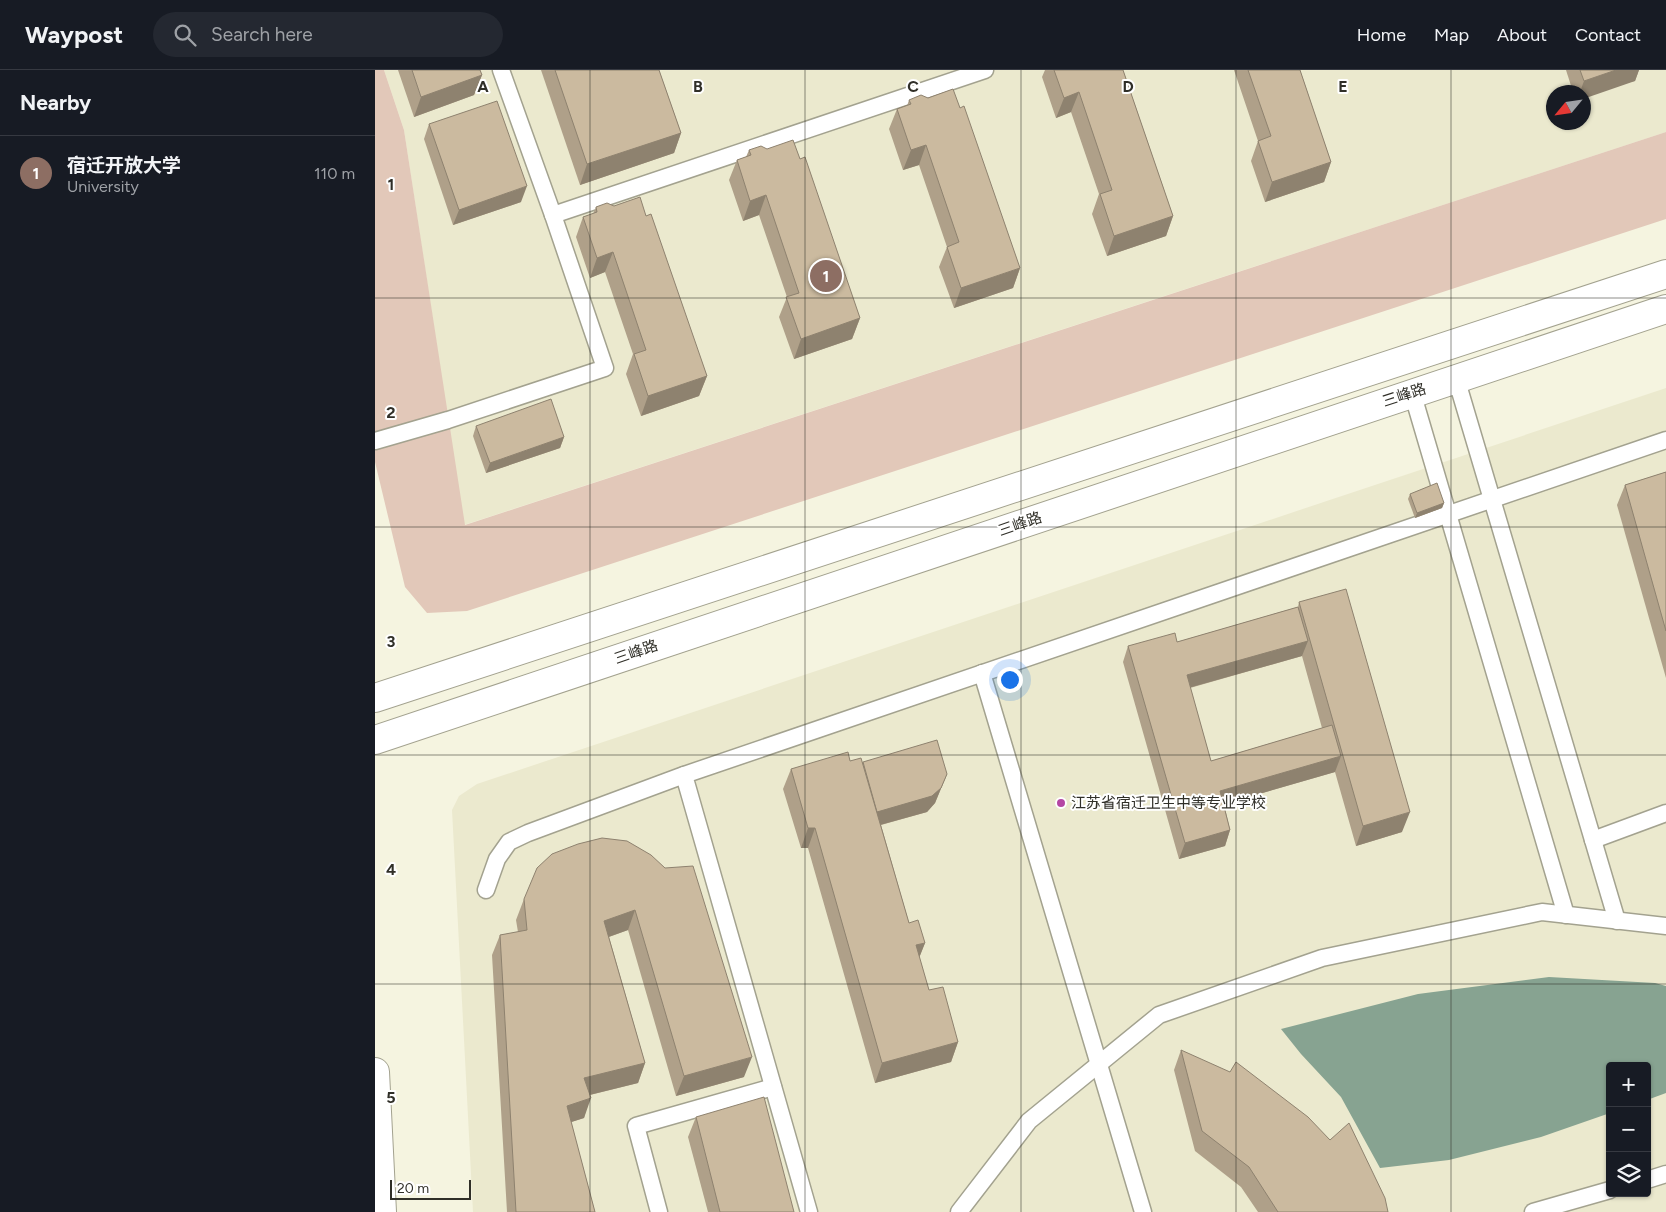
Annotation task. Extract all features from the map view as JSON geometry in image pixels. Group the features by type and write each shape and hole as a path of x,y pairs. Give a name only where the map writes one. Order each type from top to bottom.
{"main road":[{"path":"375,698 1666,274"},
{"name":"三峰路","path":"375,740 1412,392 1666,309"},
{"path":"375,1072 382,1212"}],"lane":[{"path":"375,440 448,420 605,368 501,70"},
{"path":"553,215 985,70"},
{"path":"1456,378 1617,920"},
{"path":"1412,392 1566,915"},
{"path":"486,890 497,859 509,842 528,833 684,775 1666,440"},
{"path":"983,673 1143,1212"},
{"path":"684,775 809,1212"},
{"path":"1593,840 1666,813"},
{"path":"959,1212 1029,1121 1159,1015 1322,958 1542,912 1666,926"},
{"path":"659,1212 636,1126 773,1087"},
{"path":"1651,1179 1666,1174"},
{"path":"1533,1212 1606,1191"}],"shaded area":[{"path":"375,70 384,70 404,130 465,525 1666,132 1666,219 467,611 427,613 405,587 375,462"},
{"path":"384,70 1666,70 1666,132 464,525 404,130"},
{"name":"江苏省宿迁卫生中等专业学校","path":"1666,388 1666,1212 473,1212 452,810 459,796 477,784"},
{"path":"1549,977 1655,983 1666,986 1666,1093 1651,1099 1651,1062 1606,1062 1606,1114 1541,1137 1449,1160 1380,1168 1341,1097 1301,1054 1281,1029 1418,994"}],"building":[{"path":"412,70 480,70 482,75 421,97"},
{"path":"555,70 659,70 681,133 587,164"},
{"path":"1054,70 1123,70 1173,216 1114,236 1100,194 1112,190 1079,92 1064,98"},
{"path":"1248,70 1300,70 1331,162 1272,182 1258,141 1271,136"},
{"path":"1580,70 1616,70 1584,81"},
{"path":"953,89 960,108 964,106 1020,268 961,288 947,247 959,242 926,145 911,150 897,109 911,104 909,100 921,95 928,98"},
{"path":"497,101 527,186 459,210 429,124"},
{"path":"793,140 800,159 805,157 860,318 801,339 786,297 799,293 766,195 750,201 737,160 751,155 749,150 761,146 767,149"},
{"path":"640,197 646,216 651,214 707,376 648,396 634,354 646,350 613,252 597,258 583,217 597,212 596,207 607,203 614,206"},
{"path":"551,399 564,437 490,463 476,426"},
{"path":"1666,472 1666,631 1625,485"},
{"path":"1437,483 1444,503 1417,513 1410,494"},
{"path":"1346,589 1410,812 1363,826 1299,602"},
{"path":"1298,607 1308,641 1187,675 1211,761 1332,725 1341,756 1220,791 1230,830 1185,843 1128,646 1175,633 1177,642"},
{"path":"937,740 947,774 941,788 932,796 877,812 863,762"},
{"path":"848,752 850,761 861,758 909,923 918,920 925,943 916,945 929,990 943,987 958,1042 882,1063 815,828 808,828 791,769"},
{"path":"602,838 627,841 651,855 665,868 693,866 752,1057 684,1076 635,910 604,921 645,1063 584,1078 591,1098 567,1106 595,1212 516,1212 500,935 527,930 524,899 537,868 552,854 578,844"},
{"path":"1181,1050 1230,1072 1236,1062 1308,1117 1330,1140 1349,1123 1385,1198 1388,1212 1278,1212 1249,1167 1202,1131"},
{"path":"764,1097 794,1212 720,1212 696,1117"}],"place":[{"name":"宿迁开放大学","path":"826,276"},
{"name":"江苏省宿迁卫生中等专业学校","path":"1061,803"}]}
